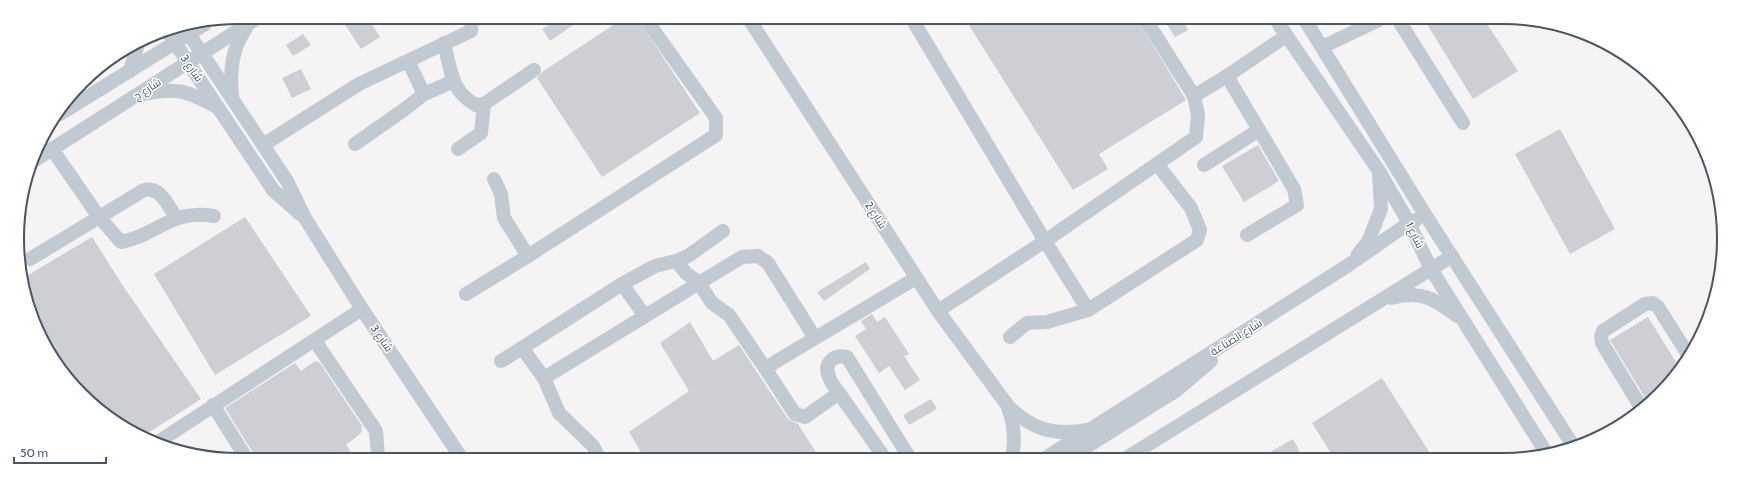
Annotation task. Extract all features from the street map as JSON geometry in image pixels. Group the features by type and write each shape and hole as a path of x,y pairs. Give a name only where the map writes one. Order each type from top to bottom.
{"street":[{"name":"شارع ج","path":"40,157 249,24"},
{"path":"232,96 230,74 237,41 251,24"},
{"path":"263,144 359,84 444,43 467,34 472,31 472,24"},
{"path":"466,294 528,256 716,135 716,118 649,24"},
{"name":"شارع 2","path":"752,24 938,311 1008,406 1021,418 1036,427 1071,433 1088,430"},
{"path":"915,24 1044,242 1088,310"},
{"path":"938,311 1044,242 1196,137 1198,115 1194,96 1149,24"},
{"name":"شارع 1","path":"1278,24 1379,171 1409,223 1431,269 1545,449"},
{"name":"شارع 1","path":"1308,24 1426,216 1571,442"},
{"path":"1322,47 1371,24"},
{"path":"1402,24 1462,122"},
{"path":"67,110 175,43 187,31"},
{"name":"شارع 3","path":"187,31 232,96 287,181 305,218 362,309 458,453"},
{"name":"شارع 3","path":"170,35 273,190 305,218"},
{"path":"1194,96 1227,76 1286,36"},
{"path":"444,43 458,92 465,99 476,105 484,104 534,70"},
{"path":"130,71 136,50"},
{"path":"408,61 424,94"},
{"path":"1227,76 1294,189 1298,205 1247,234"},
{"path":"355,144 405,110 424,94 454,81"},
{"path":"136,96 161,91 180,90 199,97 220,109"},
{"path":"458,149 482,133 484,104"},
{"path":"1204,165 1259,130"},
{"path":"52,149 99,217 121,242 132,240 176,217 200,213 214,216"},
{"path":"1010,337 1027,324 1047,322 1088,310 1197,240 1200,230 1191,208 1157,164"},
{"path":"1347,266 1368,242 1381,209 1379,171"},
{"path":"494,179 501,194 504,218 528,256"},
{"path":"30,259 144,190 151,188 158,190 176,217"},
{"name":"شارع الصناعة","path":"1053,453 1347,266 1409,223 1426,216"},
{"path":"501,361 622,284 655,266 676,261 688,256 723,231"},
{"path":"544,378 742,257 758,256 768,263 815,338"},
{"path":"1135,453 1452,256"},
{"path":"676,261 686,273 699,283 712,303 729,315 795,414 805,416 839,393"},
{"path":"765,368 916,278"},
{"path":"622,284 645,316"},
{"path":"1380,302 1402,295 1426,296 1444,306 1465,323"},
{"path":"1639,404 1602,343 1601,336 1603,331 1644,304 1653,303 1685,351"},
{"path":"162,439 362,309"},
{"path":"315,341 376,431 378,453"},
{"path":"1076,453 1177,390 1207,365 1229,341"},
{"path":"522,348 544,378 559,414 592,446 596,453"},
{"path":"881,453 828,375 830,362 833,358 839,355 847,357 907,453"},
{"path":"213,405 243,453"},
{"name":"شارع 2","path":"1008,406 1014,424 1015,444 1013,453"}],"building":[{"path":"345,24 372,24 380,37 361,49"},
{"path":"550,24 574,24 550,41 542,29"},
{"path":"615,24 641,24 700,113 602,177 537,78 542,72"},
{"path":"968,24 1140,24 1186,100 1099,154 1108,169 1073,190"},
{"path":"1167,24 1185,24 1188,30 1175,37"},
{"path":"1427,24 1487,24 1518,71 1473,99"},
{"path":"303,34 311,45 293,56 286,45"},
{"path":"301,69 311,89 292,98 282,78"},
{"path":"1560,129 1615,229 1570,254 1515,154"},
{"path":"1258,145 1279,181 1244,202 1222,166"},
{"path":"245,217 311,316 215,375 154,274"},
{"path":"92,237 123,286 201,399 148,433 119,417 97,400 77,380 60,358 40,321 31,294 27,275"},
{"path":"866,262 870,269 824,301 817,292"},
{"path":"872,314 877,322 885,317 909,354 904,356 920,380 905,390 889,366 879,373 855,336 866,329 861,321"},
{"path":"1648,317 1677,364 1664,380 1646,398 1610,340"},
{"path":"690,322 713,361 739,345 788,419 798,424 816,453 642,453 629,432 689,391 660,343"},
{"path":"315,361 320,363 362,426 361,433 346,445 352,453 253,453 225,408 295,363 301,371"},
{"path":"1382,378 1430,453 1331,453 1312,423"},
{"path":"931,399 937,409 909,425 903,415"},
{"path":"1293,439 1300,453 1269,453"}]}
